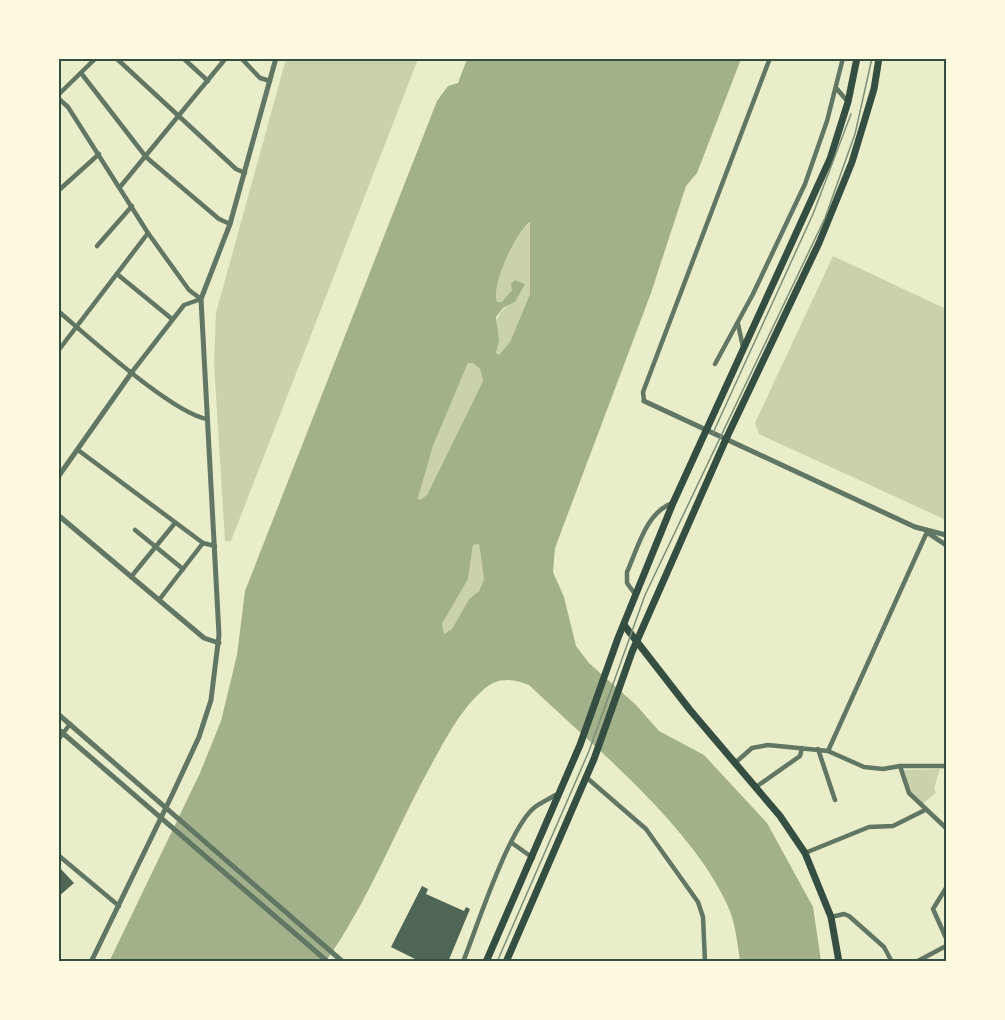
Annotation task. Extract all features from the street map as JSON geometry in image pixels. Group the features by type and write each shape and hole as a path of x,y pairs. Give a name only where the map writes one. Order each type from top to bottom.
{"main road":[{"path":"486,962 561,792 635,594 673,503 830,159 848,102 857,58"},
{"path":"506,962 594,759 631,655 726,439 819,243 852,162 873,89 879,58"},
{"path":"624,625 638,640 690,710 780,816 805,853 831,917 839,962"}],"street":[{"path":"96,58 58,96 68,107 99,154 148,233 189,290 201,298"},
{"path":"116,58 236,169 245,174"},
{"path":"183,58 208,81"},
{"path":"120,187 226,58"},
{"path":"241,58 261,78 270,81"},
{"path":"91,962 199,737 211,700 219,643 201,298 230,224 276,58"},
{"path":"770,58 644,392 644,401 927,532 946,545"},
{"path":"715,364 738,324 816,157 837,89 843,58"},
{"path":"81,73 146,157 219,219 230,224"},
{"path":"837,89 848,102"},
{"path":"58,191 99,154"},
{"path":"97,246 132,206"},
{"path":"791,213 800,229"},
{"path":"58,351 148,233"},
{"path":"117,274 172,319"},
{"path":"58,477 172,319 184,305 201,298"},
{"path":"58,311 132,372 195,417 207,419"},
{"path":"738,324 743,347"},
{"path":"78,450 203,543 215,546"},
{"path":"635,594 627,583 627,572 653,514 673,503"},
{"path":"58,515 204,638 219,643"},
{"path":"131,577 175,523"},
{"path":"135,530 183,569"},
{"path":"927,532 946,535"},
{"path":"828,751 927,532"},
{"path":"159,600 203,543"},
{"path":"58,714 343,962"},
{"path":"58,740 61,731 70,724"},
{"path":"61,731 328,962"},
{"path":"735,763 759,746 818,749 864,767 883,769 900,766 946,766"},
{"path":"756,787 800,756 802,748"},
{"path":"818,749 835,800"},
{"path":"900,766 909,793 946,828"},
{"path":"586,777 646,830 698,902 703,917 705,962"},
{"path":"463,962 497,874 524,820 534,808 561,792"},
{"path":"805,853 868,826 893,826 925,810"},
{"path":"512,843 533,858"},
{"path":"58,855 119,906"},
{"path":"946,888 933,909 946,938"},
{"path":"831,917 844,914 849,916 884,947 892,962"},
{"path":"916,962 946,946"},
{"path":"467,953 469,962"}],"shaded area":[{"path":"286,59 418,59 231,541 225,541 214,363 216,313"},
{"path":"467,59 741,59 697,173 686,186 651,293 555,548 553,572 564,597 576,646 589,663 636,705 659,731 704,755 767,823 813,907 821,961 740,961 735,930 725,900 687,842 609,759 529,685 505,680 488,686 474,698 453,727 416,793 355,915 326,961 109,962 200,773 221,721 237,655 245,591 437,101 448,86 458,83","holes":["530,222 530,294 510,342 499,355 496,353 499,341 496,317 503,308 515,302 525,284 515,280 511,284 512,290 502,302 497,302 498,284 512,247","468,363 473,363 480,369 483,381 427,495 420,500 418,498 433,446","479,544 484,579 479,591 469,599 452,629 444,634 442,624 468,579 473,545"]},
{"path":"531,222 530,294 510,342 499,355 496,354 498,318 506,307 515,302 512,290 502,303 497,302 498,284 512,247"},
{"path":"833,256 946,309 946,520 759,434 755,423"},
{"path":"468,363 473,363 480,369 483,381 427,495 421,500 418,498 433,446"},
{"path":"479,544 484,579 479,591 469,599 452,629 444,634 442,624 468,579 473,545"},
{"path":"940,769 934,788 936,793 921,805 910,791 903,770"}],"building":[{"path":"58,866 74,883 58,897"},
{"path":"422,886 428,889 426,894 464,911 466,907 470,909 448,962 421,962 391,947"}],"tram line":[{"path":"497,962 589,751 645,595 825,218 855,134 872,58"},
{"path":"713,433 813,214 851,114"}]}
